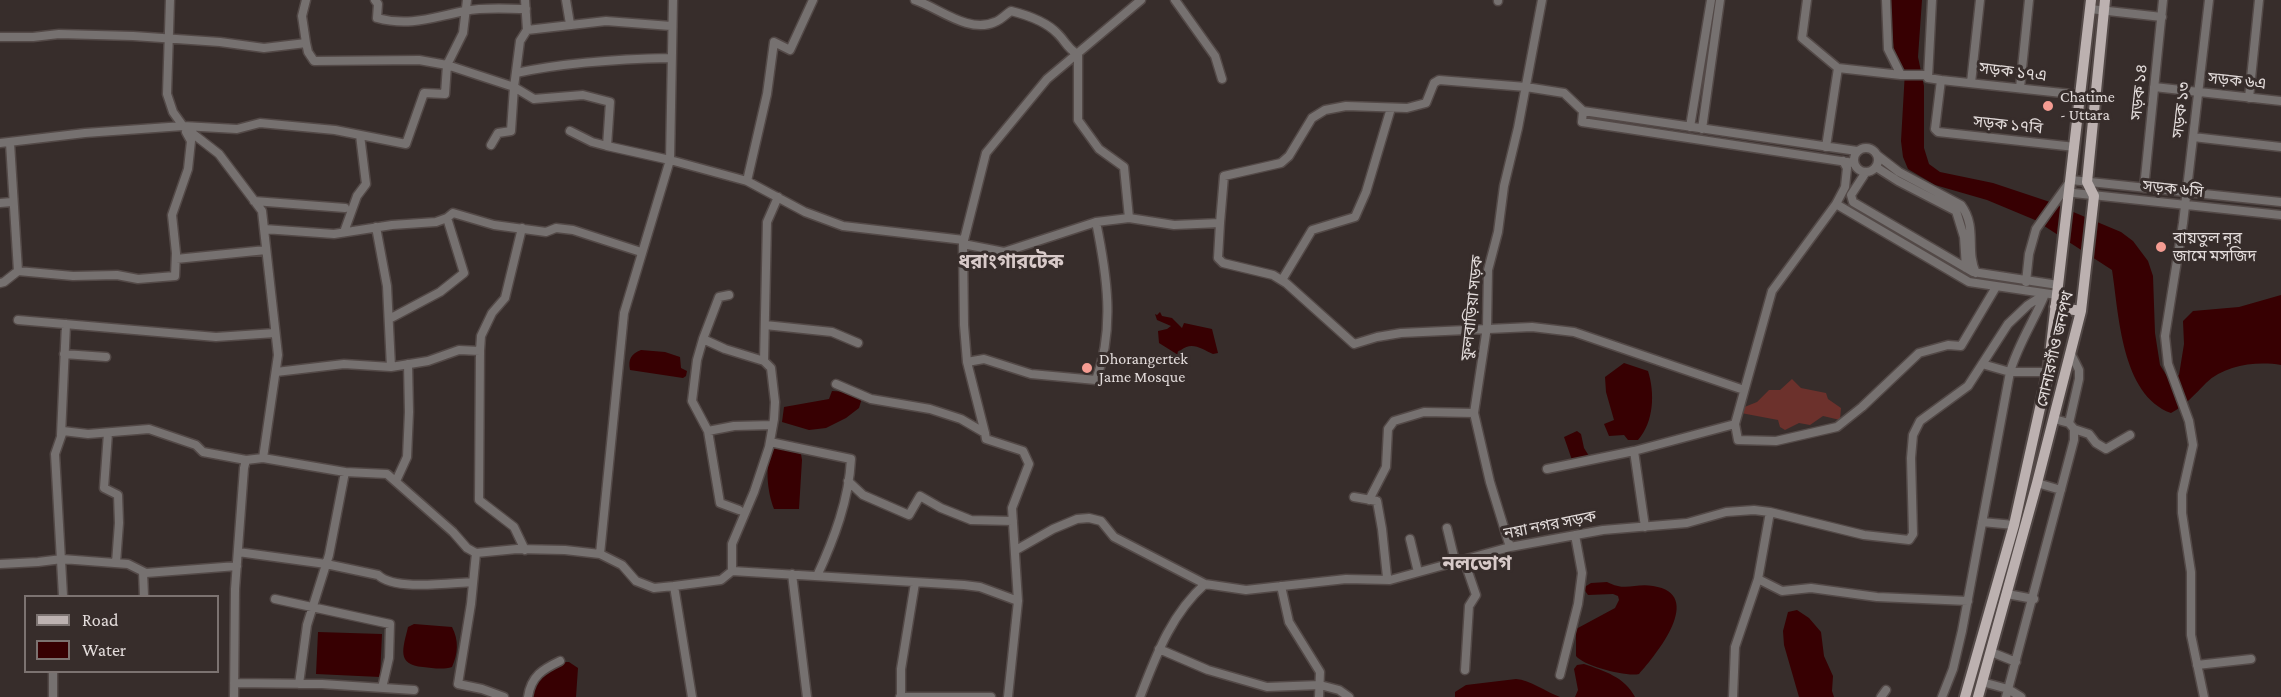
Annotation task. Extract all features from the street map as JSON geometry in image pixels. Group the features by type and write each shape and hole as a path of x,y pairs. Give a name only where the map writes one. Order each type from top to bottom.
{"main road":[{"name":"সোনারগাঁও জনপথ","path":"1965,697 2014,525 2048,372 2066,196 2071,180 2090,4"},
{"path":"2094,195 2086,182 2104,5"},
{"name":"সোনারগাঁও জনপথ","path":"1978,697 2054,419 2080,311 2094,195"},
{"path":"2055,307 2080,311"}],"street":[{"path":"0,283 18,271 73,276 117,275 138,279 175,276 172,215 188,169 191,141 173,112 167,94 170,0"},
{"path":"306,0 302,16 308,52 314,61 419,60 447,65 514,87 534,99 584,95 610,102 607,146"},
{"path":"375,0 378,4 376,18 387,21 419,22 436,16 466,11 526,5 527,30 520,41 511,131 498,133 491,146"},
{"path":"0,143 85,133 183,126 237,129 261,123 360,135 406,144 424,93 445,94 447,65 463,33 467,0"},
{"path":"566,0 570,24"},
{"path":"600,554 624,313 670,160 673,0"},
{"path":"747,181 766,94 774,42 790,50 813,0"},
{"path":"915,0 939,9 963,22 979,25 995,23 1011,11 1033,17 1058,34 1066,47 1078,55"},
{"path":"1008,697 1018,601 1012,508 1029,464 1023,451 987,439 985,433 967,362 964,325 964,242 987,153 1047,79 1141,0"},
{"path":"1175,0 1215,56 1222,79"},
{"name":"ফুলবাড়িয়া সড়ক","path":"1510,547 1490,482 1474,413 1487,327 1488,270 1498,232 1503,186 1526,87 1542,0"},
{"path":"1690,127 1711,0"},
{"path":"1702,129 1720,0"},
{"path":"1807,0 1802,38 1838,68 1826,147"},
{"path":"1886,0 1888,49 1902,75"},
{"path":"1927,76 1932,0"},
{"path":"1971,83 1980,0"},
{"path":"2020,88 2029,0"},
{"name":"সড়ক ১৪","path":"2144,188 2163,0"},
{"name":"সড়ক ১৩","path":"2204,697 2191,635 2189,556 2182,513 2182,494 2193,445 2189,421 2168,364 2165,336 2185,205 2209,0"},
{"path":"2249,98 2259,0"},
{"path":"2090,4 2162,17"},
{"path":"527,30 606,21 671,26"},
{"path":"0,37 59,34 220,42 264,48 306,43"},
{"path":"1078,55 1078,120 1099,149 1124,167 1129,218"},
{"path":"516,73 555,65 619,59 671,58"},
{"name":"সড়ক ১৭এ","path":"1838,68 1927,76 1941,80 2081,96"},
{"path":"1744,390 1574,332 1532,327 1487,327 1401,333 1354,344 1282,280 1273,275 1222,263 1218,258 1224,176 1281,163 1289,156 1312,118 1325,110 1346,106 1407,108 1426,103 1434,83 1439,80 1526,87 1564,93 1583,111 1857,152 1868,148 1899,172 1961,205 1967,213 1972,228 1972,265 1976,273"},
{"name":"সড়ক ১৭বি","path":"1941,80 1935,129 1938,132 2075,147"},
{"name":"সড়ক ৬এ","path":"2154,87 2281,101"},
{"path":"1282,280 1312,230 1355,217 1366,192 1391,108"},
{"path":"1583,111 1582,122 1854,163"},
{"path":"183,126 219,153 261,211 278,355 262,458"},
{"path":"570,131 592,142 747,181 805,212 843,226 964,242 1004,252 1096,222 1129,218 1174,225 1220,223"},
{"path":"344,232 357,196 366,184 360,135"},
{"path":"2193,138 2281,147"},
{"path":"10,143 18,271"},
{"path":"1857,152 1854,163 1858,170 1866,172"},
{"path":"1876,167 1877,155"},
{"path":"1843,161 1847,168 1845,187 1836,204 1772,291 1735,424 1738,440 1776,441 1836,427 1862,407 1919,353 1948,345 1961,346 1996,287"},
{"path":"1876,167 1866,172 1851,195 1853,202 1976,273 2057,290"},
{"path":"1876,167 1956,211 1964,237 1965,268"},
{"name":"সড়ক ৬সি","path":"2071,180 2281,202"},
{"name":"সড়ক ৬সি","path":"2066,196 2094,195 2281,215"},
{"path":"2026,282 2029,254 2040,220 2055,202 2066,196"},
{"path":"764,361 767,222 778,197"},
{"path":"254,201 345,208"},
{"path":"0,203 12,202"},
{"path":"1836,204 1969,282 2045,294 2057,290"},
{"path":"264,229 334,234 376,227 425,224 447,218 453,213 494,225 546,232 556,228 573,230 641,252"},
{"path":"391,318 440,292 464,273 447,218"},
{"path":"967,362 984,359 1031,374 1096,380 1103,362 1107,332 1107,297 1105,265 1096,222"},
{"path":"376,227 387,286 391,367"},
{"path":"522,228 505,298 492,314 481,336 479,500 514,527 525,550"},
{"path":"176,260 266,250"},
{"path":"1942,697 1953,669 1968,601 2010,372 2024,334 2045,294"},
{"name":"নয়া নগর সড়ক","path":"1016,550 1053,529 1077,519 1089,518 1101,521 1114,537 1205,584 1246,590 1346,579 1390,580 1510,547 1603,530 1687,523 1726,512 1754,510 1770,512 1864,535 1909,540 1912,538 1913,435 1920,421 1968,386 2008,324 2028,304 2045,294"},
{"path":"729,295 719,297 703,339 696,360 692,401 708,430 720,503 739,510"},
{"path":"18,320 216,337 275,333"},
{"path":"63,595 55,454 61,435 66,324"},
{"path":"765,325 832,332 858,343"},
{"path":"703,339 725,349 764,361 771,368 775,402 770,442 754,492 732,544 732,571"},
{"path":"276,372 344,364 391,367 428,361 459,350 480,351"},
{"path":"2007,693 2034,599 2074,440 2072,426 2079,370 2069,350"},
{"path":"64,354 106,357"},
{"path":"396,481 407,457 408,364"},
{"path":"1982,364 2010,372 2048,372"},
{"path":"836,384 871,399 930,409 961,419 985,433"},
{"path":"1369,500 1386,467 1388,429 1394,421 1424,412 1474,413"},
{"path":"2054,419 2089,434 2096,443 2106,449 2130,435"},
{"path":"1547,469 1634,451 1735,424"},
{"path":"708,430 734,426 773,425"},
{"path":"61,435 63,431 88,434 149,429 196,445 203,452 246,460 262,458 345,472 387,474 453,532 467,548 476,553 565,550 600,554 622,565 636,581 654,588 721,580 732,571 980,587 1018,601"},
{"path":"108,433 104,488 118,495 119,523 116,563"},
{"path":"770,442 851,459 837,531 817,576"},
{"path":"1634,451 1646,527"},
{"path":"234,697 237,566 246,460"},
{"path":"299,684 307,625 326,564 345,472"},
{"path":"848,481 862,495 909,514 920,495 941,508 971,520 1013,521"},
{"path":"2037,483 2061,490"},
{"path":"1354,497 1377,501 1387,577"},
{"path":"1732,697 1735,647 1758,579 1770,512"},
{"path":"1982,522 2014,525"},
{"path":"1447,528 1476,595 1469,606 1465,670"},
{"path":"1560,675 1578,604 1582,573 1575,535"},
{"path":"1410,539 1419,572"},
{"path":"238,552 326,564 378,574 384,580 408,584 473,582"},
{"path":"476,553 458,684 482,688 504,697"},
{"path":"0,564 62,559 128,564 142,572 164,573 237,566"},
{"path":"142,572 144,595"},
{"path":"792,574 807,697"},
{"path":"1758,579 1782,591 1811,588 1877,597 1968,601"},
{"path":"915,583 901,669 901,697 991,697"},
{"path":"1140,697 1159,649 1191,596 1205,584"},
{"path":"674,586 692,697"},
{"path":"1281,586 1289,622 1320,672 1319,697"},
{"path":"2007,594 2034,599"},
{"path":"275,599 313,606 343,616 390,624 388,665 382,688"},
{"path":"1159,649 1208,670 1267,687 1320,686 1340,690 1349,697"},
{"path":"1991,652 2016,662"},
{"path":"2197,665 2251,659"},
{"path":"528,697 531,684 542,670 560,661"},
{"path":"53,673 53,697"},
{"path":"1982,682 2021,697"},
{"path":"234,683 322,684 414,690"}],"shaded area":[{"path":"1792,379 1801,388 1826,393 1828,399 1841,408 1840,420 1823,416 1810,425 1799,423 1785,430 1780,427 1778,420 1741,413 1742,408 1757,402 1769,390 1780,390"}],"water":[{"path":"1891,0 1922,0 1918,57 1924,86 1924,148 1929,164 1940,172 1993,183 2047,201 2121,232 2133,241 2148,261 2153,276 2155,333 2160,365 2170,381 2179,375 2184,344 2183,321 2193,311 2239,307 2281,295 2281,365 2251,364 2231,368 2206,383 2186,403 2171,413 2154,403 2142,389 2125,351 2112,270 2035,220 1987,200 1935,185 1908,169 1903,157 1901,141 1905,71 1894,53"},
{"path":"1160,312 1162,316 1172,318 1182,328 1184,323 1212,329 1218,353 1213,354 1189,346 1181,350 1185,353 1183,358 1159,343 1158,331 1171,326 1157,320 1155,314"},
{"path":"641,350 665,352 680,357 681,368 687,371 686,376 683,378 630,370 631,357"},
{"path":"1624,363 1648,371 1652,389 1650,416 1638,440 1628,440 1624,435 1609,436 1604,424 1614,420 1606,392 1605,377"},
{"path":"832,391 850,392 862,398 859,408 846,418 826,428 809,430 782,422 784,407 829,399"},
{"path":"1577,431 1581,434 1584,448 1589,456 1572,460 1564,437"},
{"path":"774,446 800,448 802,460 799,509 774,509 768,469"},
{"path":"1607,582 1625,587 1653,586 1668,591 1676,600 1676,612 1665,640 1639,674 1606,670 1580,660 1576,656 1576,629 1615,608 1619,600 1618,596 1613,594 1588,595 1583,588 1591,583"},
{"path":"1797,610 1809,618 1821,632 1824,656 1833,676 1834,697 1799,697 1784,645 1783,631 1788,612"},
{"path":"414,624 452,627 457,647 452,667 414,666 405,659 403,648 408,627"},
{"path":"318,632 382,634 380,677 316,674"},
{"path":"562,662 569,662 578,668 576,697 530,697 535,680"},
{"path":"1584,664 1620,680 1626,684 1635,697 1575,697 1578,690 1574,669 1577,665"},
{"path":"1516,679 1560,697 1455,697 1455,692 1466,685"}],"place":[{"name":"Chatime - Uttara","path":"2048,106"},
{"name":"বায়তুল নূর জামে মসজিদ","path":"2161,247"},
{"name":"Dhorangertek Jame Mosque","path":"1087,368"}],"district":[{"name":"ধরাংগারটেক","path":"1011,262"},
{"name":"নলভোগ","path":"1477,564"}]}
